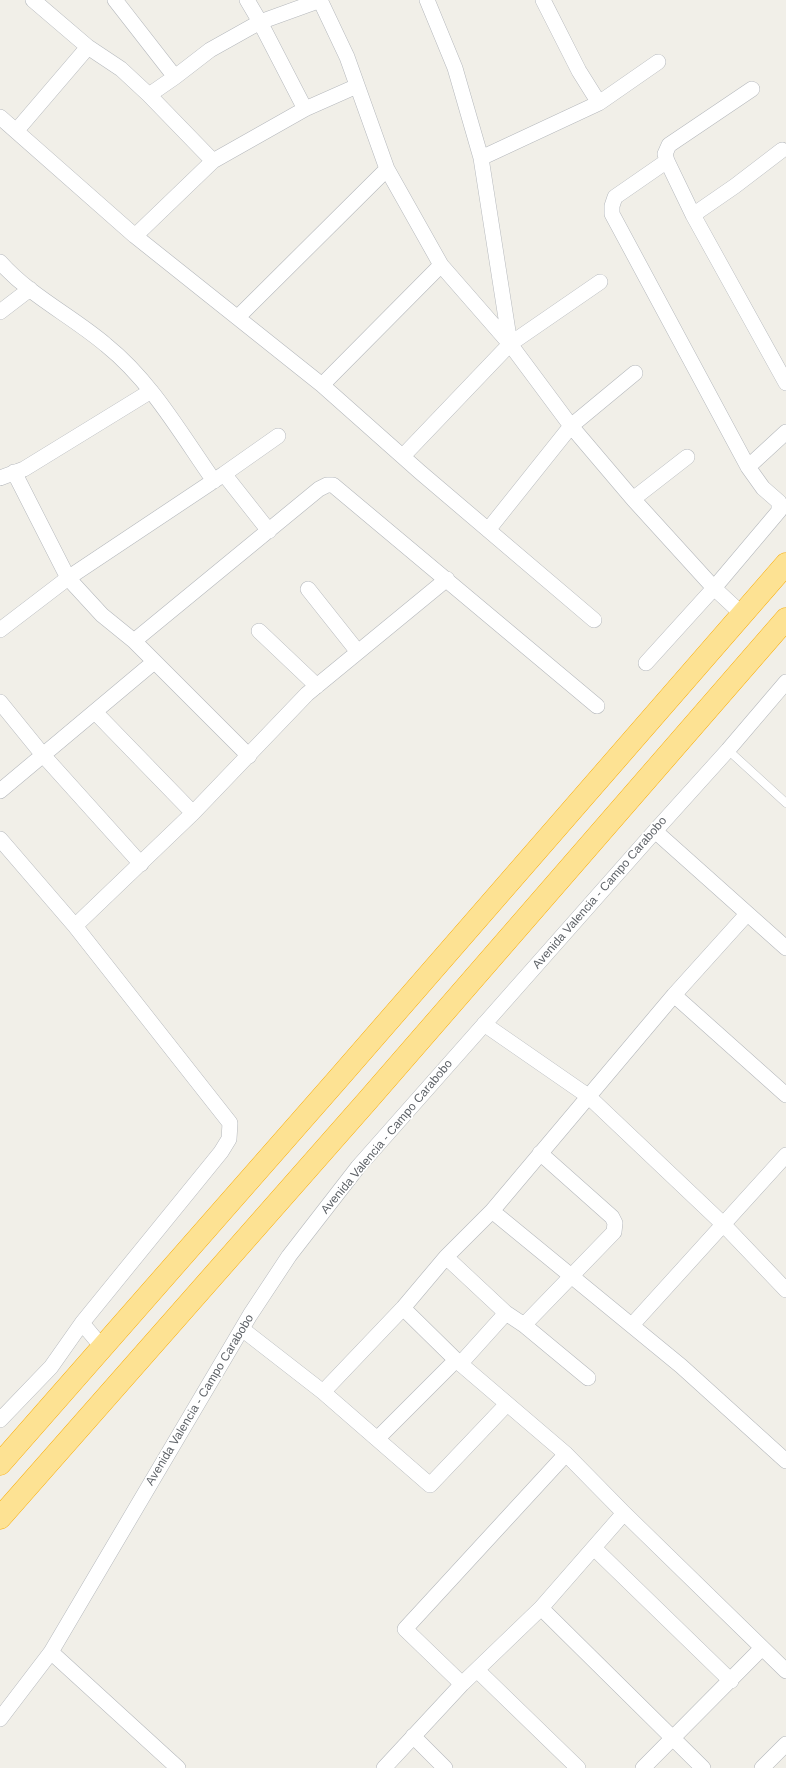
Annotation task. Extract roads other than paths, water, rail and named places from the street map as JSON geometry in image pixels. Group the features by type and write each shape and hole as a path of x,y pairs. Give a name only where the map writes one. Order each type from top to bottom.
{"highway":[{"path":"0,1464 786,564"},
{"path":"0,1518 373,1094 786,619"}],"street":[{"path":"33,0 88,47 121,69 149,94 213,161"},
{"path":"115,0 175,77"},
{"path":"247,0 305,109"},
{"path":"149,94 175,77 210,50 260,22 320,0 347,57 387,169 441,265 510,344 571,426 633,499 714,588 742,614"},
{"path":"427,0 455,68 481,158 510,344"},
{"path":"543,0 579,70 599,103"},
{"path":"17,130 88,47"},
{"path":"481,158 599,103 658,62"},
{"path":"135,236 213,161 305,109 358,86"},
{"path":"752,89 669,145 665,154 693,215 786,383"},
{"path":"0,117 17,130 135,236 322,385 594,620"},
{"path":"693,215 735,186 782,150"},
{"path":"646,663 714,588 779,511 778,502 764,488 748,467 612,214 612,206 615,197 667,161"},
{"path":"238,317 387,169"},
{"path":"0,262 30,289 107,345 151,391 219,477 269,531"},
{"path":"322,385 441,265"},
{"path":"403,456 510,344 600,282"},
{"path":"0,312 30,289"},
{"path":"488,530 571,426 635,373"},
{"path":"0,478 24,469 151,391"},
{"path":"748,467 786,432"},
{"path":"0,630 68,578 278,436"},
{"path":"633,499 687,457"},
{"path":"14,472 68,578 102,616 134,641 249,756"},
{"path":"134,641 319,489 327,485 333,485 597,706"},
{"path":"75,926 193,813 307,694 447,579"},
{"path":"308,589 358,652"},
{"path":"259,631 317,686"},
{"path":"0,791 154,662"},
{"name":"Avenida Valencia - Campo Carabobo","path":"0,1719 51,1652 242,1329 289,1256 354,1173 484,1024 728,750 786,682"},
{"path":"0,702 43,755 141,864"},
{"path":"95,712 193,813"},
{"path":"655,831 786,948"},
{"path":"0,839 75,926 230,1123 229,1139 221,1152 82,1323 51,1367 0,1420"},
{"path":"323,1392 403,1308 446,1257 492,1211 588,1096 747,914"},
{"path":"674,996 786,1095"},
{"path":"484,1024 588,1096 723,1224 786,1290"},
{"path":"524,1325 570,1275 614,1232 615,1223 612,1217 540,1153"},
{"path":"632,1325 786,1155"},
{"path":"492,1211 681,1366 786,1461"},
{"path":"446,1257 506,1313 524,1325 588,1378"},
{"path":"403,1308 458,1361 566,1454 624,1513 786,1671"},
{"path":"378,1438 506,1313"},
{"path":"82,1323 102,1347"},
{"path":"242,1329 323,1392 378,1438 430,1485 507,1404"},
{"path":"462,1684 405,1629 566,1454"},
{"path":"384,1768 462,1684 541,1608 624,1513"},
{"path":"594,1548 731,1681"},
{"path":"541,1608 703,1768"},
{"path":"643,1768 762,1649"},
{"path":"51,1652 178,1768"},
{"path":"477,1670 578,1768"},
{"path":"413,1736 445,1768"},
{"path":"762,1768 786,1744"}],"lane":[{"path":"728,750 786,804"}]}
